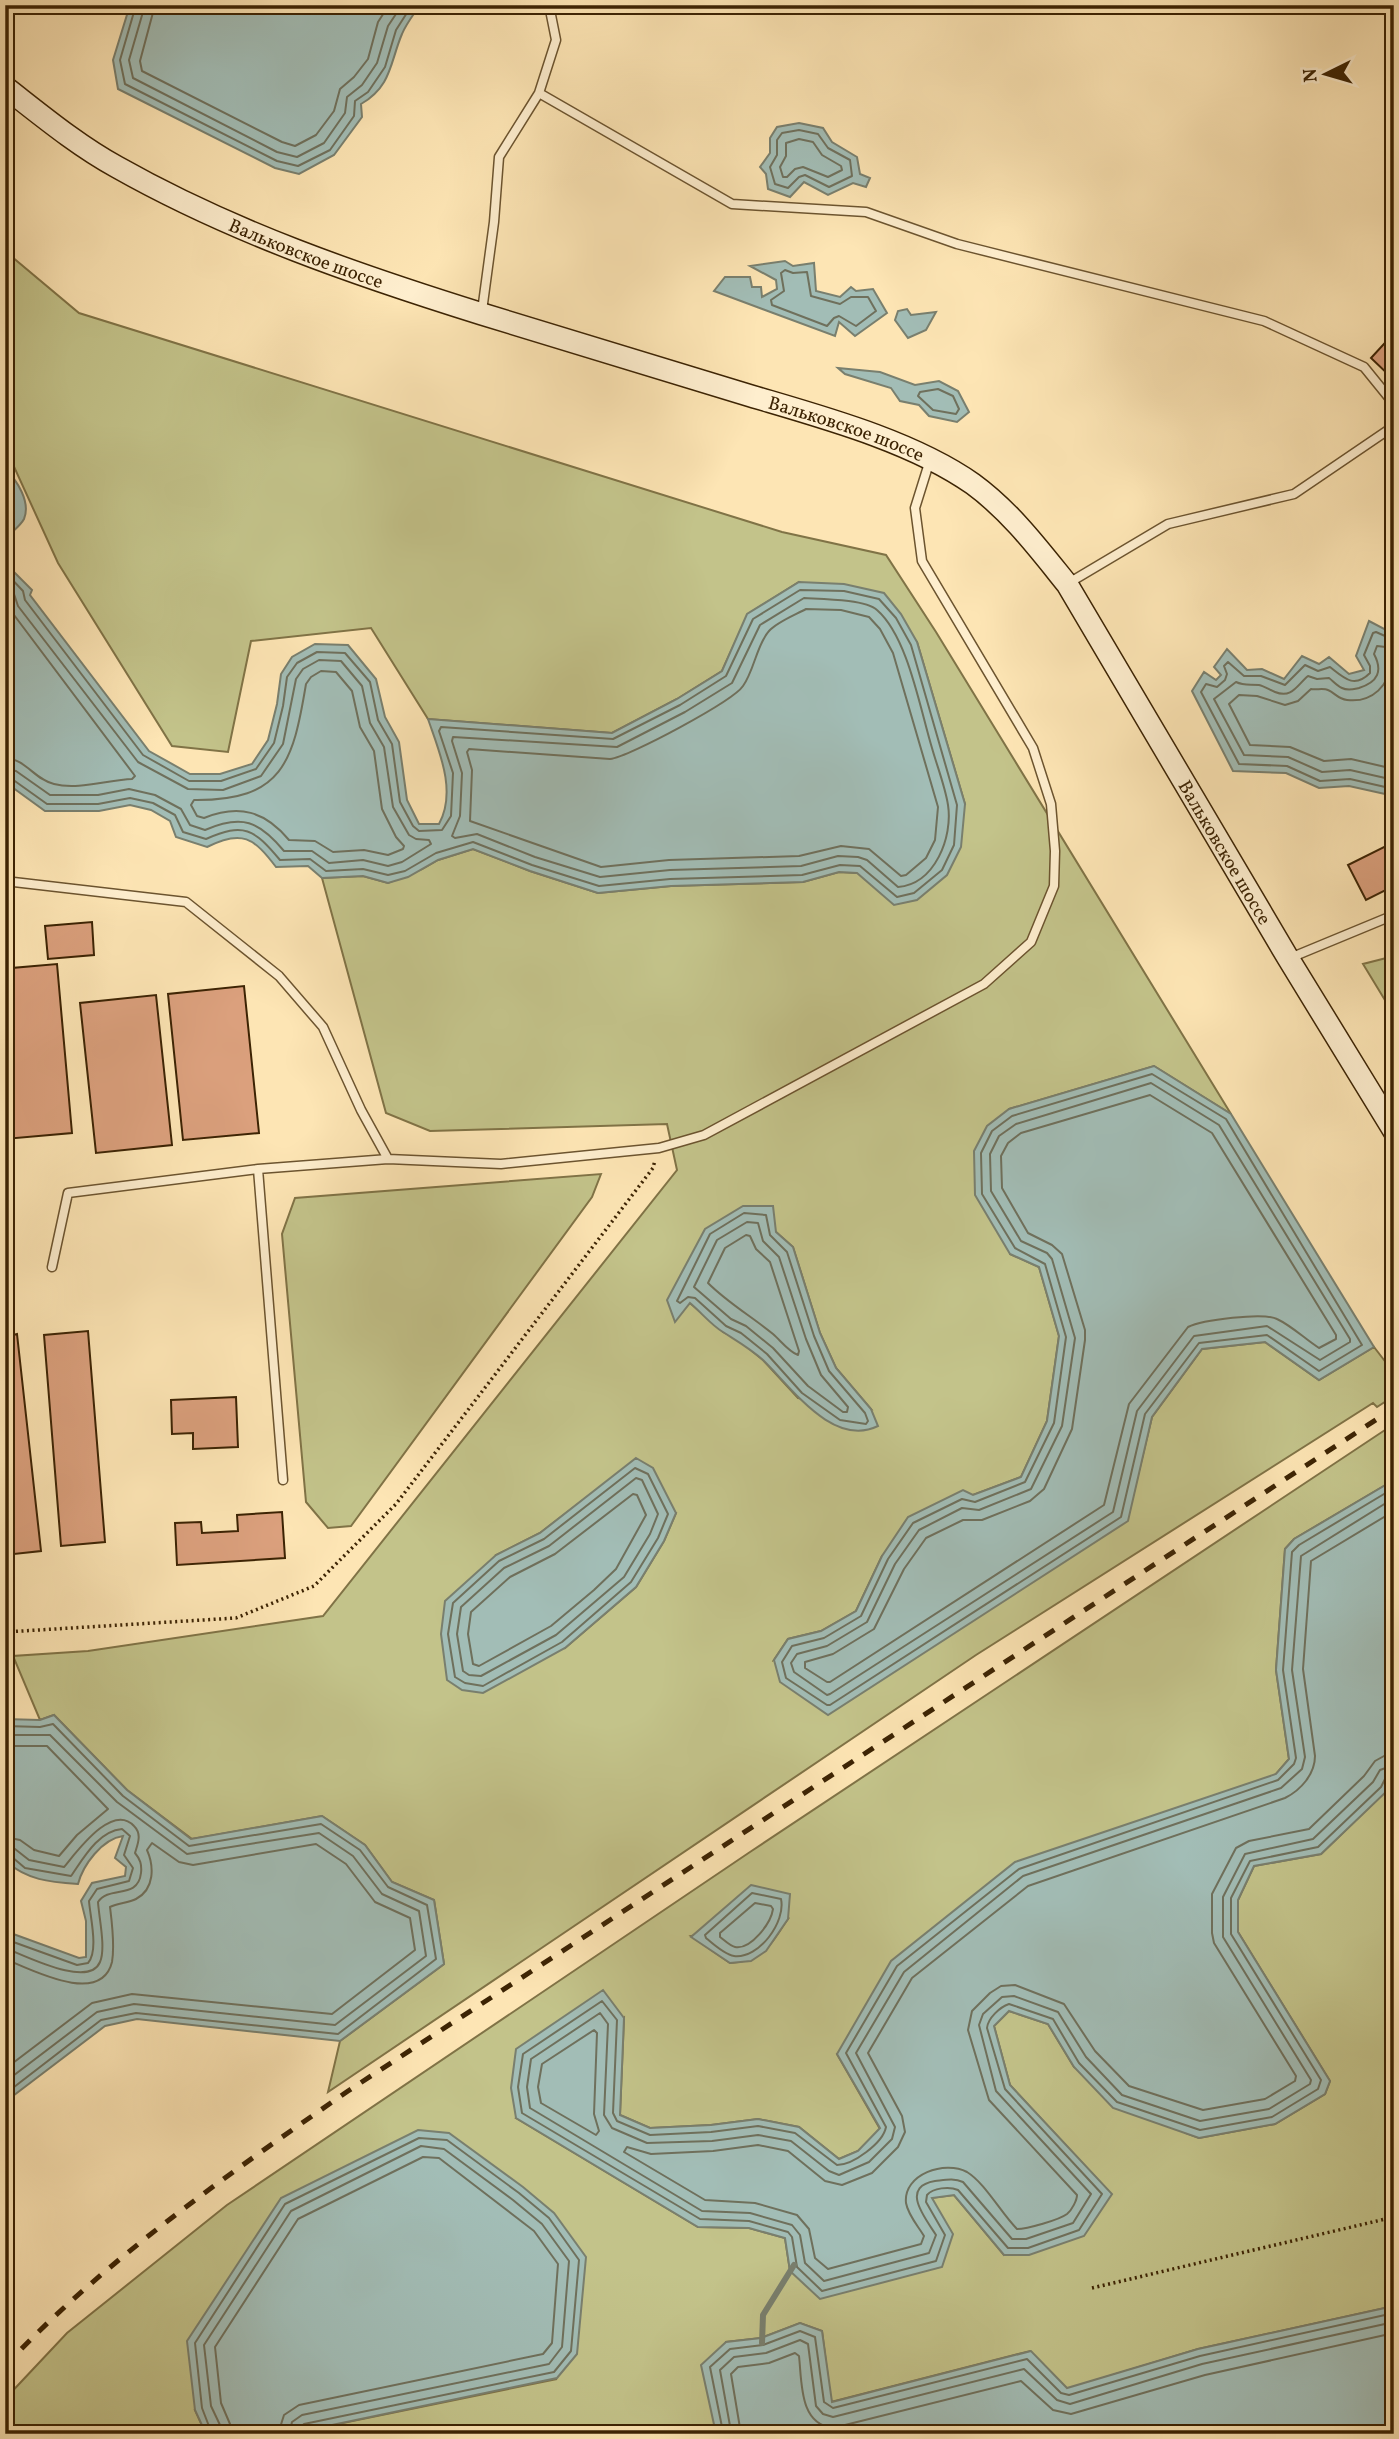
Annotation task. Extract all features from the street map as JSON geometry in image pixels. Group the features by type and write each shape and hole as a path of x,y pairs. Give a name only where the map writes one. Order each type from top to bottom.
{"main road":[{"name":"Вальковское шоссе","path":"5,87 115,166 193,206 283,246 481,314 816,415 915,451 973,484 1016,523 1067,583 1288,958 1394,1131"}],"lane":[{"path":"481,314 494,222 499,157 539,93 556,40 549,5"},
{"path":"539,93 732,204 866,212 957,244 1265,321 1364,367 1394,404"},
{"path":"1067,583 1168,524 1294,494 1394,426"},
{"path":"52,1267 68,1193 258,1169 388,1159 501,1164 659,1148 704,1135 984,984 1031,942 1054,886 1055,851 1051,804 1033,748 922,561 915,508 930,460"},
{"path":"5,881 186,902 279,976 323,1027 361,1110 388,1159"},
{"path":"1288,958 1394,915"},
{"path":"258,1169 283,1480"}],"path":[{"path":"5,1632 236,1618 314,1586 396,1504 653,1168 659,1148"},
{"path":"1092,2288 1394,2217"}],"green space":[{"path":"5,251 79,313 782,532 886,555 936,632 1231,1114 1154,1066 1009,1109 1010,1254 1039,1267 1059,1336 1047,1421 1021,1477 973,1495 882,1556 856,1611 821,1631 788,1639 774,1660 1127,1521 1152,1417 1202,1349 1265,1342 1319,1380 1374,1347 1394,1373 1394,1396 1377,1407 1373,1403 976,1655 328,2092 340,2041 444,1964 434,1900 392,1882 365,1845 322,1816 192,1839 127,1790 54,1715 40,1720 13,1656 88,1651 323,1616 677,1170 667,1124 430,1131 386,1113 322,878 363,876 388,883 438,860 473,849 598,893 671,886 803,882 839,872 857,873 965,804 917,642 799,582 748,614 722,671 677,699 612,733 428,719 371,628 251,641 228,752 172,746 58,563 5,447","holes":["776,1232 793,1247 820,1333 836,1368 871,1409 798,1398 763,1360 737,1339 723,1332 690,1303","600,1487 676,1513 664,1541 636,1587 565,1648 496,1555 540,1533"]},
{"path":"1394,956 1394,1015 1363,964"},
{"path":"601,1174 592,1197 351,1526 328,1528 306,1502 282,1234 295,1198"},
{"path":"1394,1424 1394,1480 1294,1539 1285,1549 1276,1670 1289,1759 1276,1774 837,2054 880,2129 858,2151 839,2159 799,2127 758,2119 650,2128 620,2115 624,2018 516,2118 698,2227 749,2228 785,2238 790,2271 931,2198 954,2195 1004,2255 1111,2194 1010,2085 994,2026 1009,2011 1048,2024 1074,2067 1199,2138 1275,2124 1325,2094 1330,2081 1238,1932 1238,1900 1254,1866 1321,1854 1387,1790 1394,1773 1394,2306 1198,2349 1067,2389 1030,2351 831,2402 822,2331 800,2323 761,2338 726,2342 715,2429 710,2434 289,2434 557,2379 195,2410 206,2434 5,2434 5,2399 67,2333 227,2205 750,1852","holes":["788,1919 765,1950 742,1961 730,1963 691,1936"]}],"water":[{"path":"130,5 420,5 404,30 389,73 379,89 361,104 362,117 334,155 299,174 275,168 118,89 113,60"},
{"path":"799,123 823,128 832,142 857,157 860,174 870,178 866,187 853,183 828,195 804,182 790,197 768,189 766,174 760,167 770,153 770,138 777,127"},
{"path":"785,261 793,266 814,263 816,291 840,297 851,287 856,291 873,289 887,313 855,336 839,322 835,336 714,291 725,277 750,277 752,287 761,287 762,297 777,289 776,280 750,266"},
{"path":"907,309 911,315 936,312 926,330 908,338 895,320 898,311"},
{"path":"838,368 880,372 915,385 939,381 958,391 969,412 957,422 929,416 919,405 900,401 891,388 845,374"},
{"path":"5,469 18,485 26,506 24,519 8,536 12,570 32,590 30,595 149,751 190,774 220,774 252,764 268,740 281,674 292,657 315,644 348,645 376,679 385,717 399,742 407,800 419,824 439,824 444,811 446,785 441,758 428,719 612,733 677,699 722,671 747,614 799,582 844,584 884,593 901,614 917,642 965,804 961,847 947,875 917,900 894,905 857,873 839,872 803,882 671,886 598,893 473,849 438,860 408,877 388,883 363,876 322,878 308,866 276,867 261,849 246,839 229,838 207,847 176,837 170,821 151,810 130,805 99,811 45,811 5,782"},
{"path":"1369,621 1394,634 1394,796 1349,786 1319,788 1286,773 1233,771 1192,691 1204,672 1216,680 1221,675 1214,667 1227,649 1247,670 1262,669 1284,679 1302,656 1319,664 1329,657 1349,674 1364,670 1356,656"},
{"path":"1154,1066 1231,1114 1374,1347 1319,1380 1265,1342 1202,1349 1152,1417 1128,1521 828,1715 780,1682 774,1660 788,1639 821,1631 856,1611 882,1556 908,1517 963,1490 973,1495 1021,1477 1047,1421 1059,1336 1039,1267 1010,1254 975,1195 974,1151 987,1126 1009,1109"},
{"path":"743,1206 773,1206 776,1232 793,1247 820,1333 836,1368 871,1409 878,1426 861,1431 845,1429 829,1422 800,1399 758,1356 719,1329 690,1303 675,1322 667,1300 705,1229"},
{"path":"636,1458 653,1468 676,1513 664,1541 636,1587 565,1648 483,1693 462,1690 447,1680 441,1634 445,1601 496,1555 540,1533"},
{"path":"1394,1480 1394,1773 1388,1790 1321,1854 1254,1866 1238,1900 1238,1932 1330,2081 1325,2094 1275,2124 1199,2138 1113,2108 1074,2067 1048,2024 1009,2011 994,2026 1010,2085 1112,2194 1084,2236 1029,2255 1004,2255 954,2195 932,2198 953,2234 942,2267 820,2299 790,2271 785,2238 749,2228 698,2227 516,2118 511,2088 516,2049 603,1990 624,2018 620,2115 650,2128 758,2119 799,2127 839,2159 858,2151 880,2128 837,2054 891,1961 1015,1862 1276,1774 1289,1759 1276,1670 1285,1549 1294,1539"},
{"path":"54,1715 127,1790 191,1839 322,1816 365,1845 392,1882 434,1900 444,1964 340,2041 137,2019 105,2026 5,2102 5,1931 79,1958 86,1957 86,1921 81,1901 92,1883 125,1876 126,1867 115,1858 123,1836 108,1842 94,1854 78,1884 39,1879 5,1861 5,1719 40,1720"},
{"path":"751,1885 790,1894 788,1919 766,1951 751,1961 730,1963 691,1937"},
{"path":"418,2130 449,2133 523,2187 554,2213 586,2257 577,2354 557,2378 289,2434 206,2434 195,2410 187,2341 281,2198"},
{"path":"1394,2306 1394,2422 1378,2434 710,2434 715,2429 701,2365 726,2342 761,2338 800,2323 822,2331 832,2402 1031,2351 1067,2388 1198,2349"}],"building":[{"path":"1394,333 1394,380 1371,358"},
{"path":"1394,842 1394,886 1366,900 1348,865"},
{"path":"92,922 94,955 48,959 45,926"},
{"path":"5,941 10,941 12,960 5,960"},
{"path":"57,964 72,1133 5,1139 5,980 13,979 12,968"},
{"path":"244,986 259,1133 183,1140 168,994"},
{"path":"156,995 172,1145 96,1153 80,1003"},
{"path":"88,1331 105,1542 61,1546 44,1335"},
{"path":"17,1334 41,1551 5,1555 5,1337"},
{"path":"236,1397 238,1447 193,1449 193,1433 172,1434 171,1400"},
{"path":"282,1512 285,1558 177,1565 175,1523 201,1522 202,1533 238,1531 237,1515"}],"waterway":[{"path":"762,2343 763,2315 794,2265"}],"railway":[{"path":"5,2366 43,2327 125,2254 213,2186 348,2091 1394,1408"}]}
